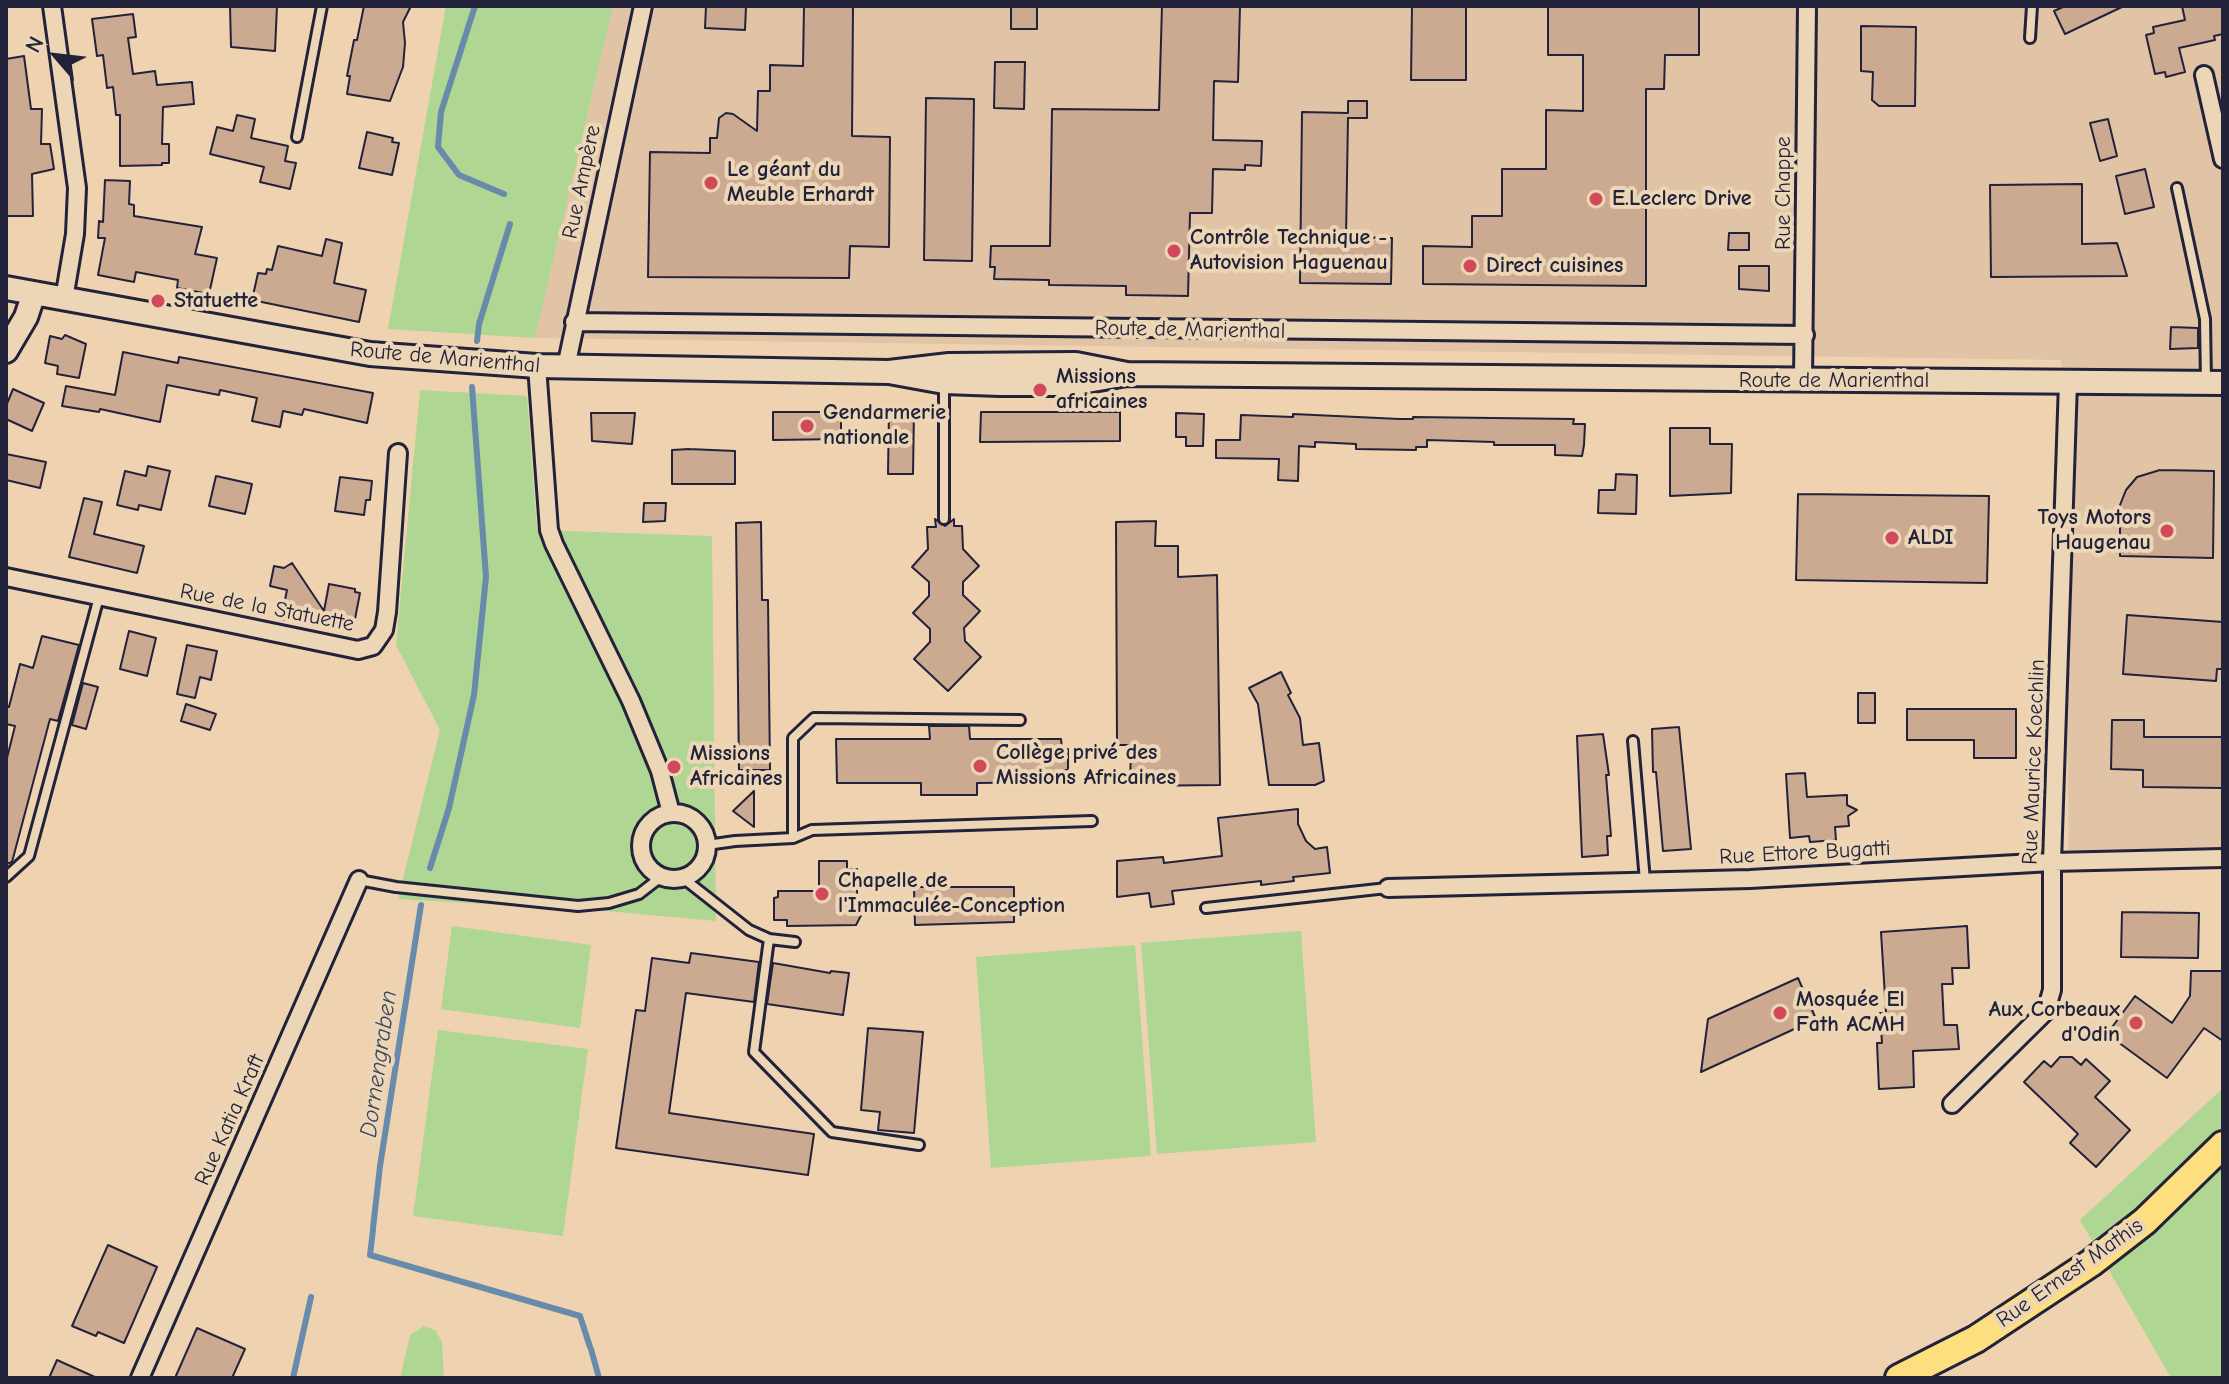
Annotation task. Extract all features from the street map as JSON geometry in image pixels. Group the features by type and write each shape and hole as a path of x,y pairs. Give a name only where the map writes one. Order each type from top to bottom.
{"main road":[{"name":"Rue Ernest Mathis","path":"1899,1378 1976,1339 2091,1263 2145,1221 2223,1145"}],"street":[{"path":"52,6 77,188 75,234 64,299"},
{"name":"Rue Ampère","path":"566,367 643,6"},
{"name":"Rue Chappe","path":"1803,381 1807,6"},
{"path":"2204,75 2223,159"},
{"name":"Route de Marienthal","path":"6,288 370,354 537,366 889,372 1070,384 1127,374 2215,382"},
{"path":"6,351 26,317 34,293"},
{"name":"Route de Marienthal","path":"574,322 1805,335"},
{"path":"537,366 547,509 554,544 631,701 660,771 671,813"},
{"name":"Rue Maurice Koechlin","path":"1952,1104 2046,1011 2052,990 2052,862 2068,382"},
{"name":"Rue de la Statuette","path":"6,577 358,650 373,646 384,630 387,612 398,453"},
{"path":"671,813 682,813 700,825 707,845 701,866 683,878 661,877 644,863 640,841 651,822 671,813"},
{"name":"Rue Ettore Bugatti","path":"1388,888 1750,879 2052,862 2223,858"},
{"name":"Rue Katia Kraft","path":"140,1378 359,880"}],"lane":[{"path":"297,137 322,6"},
{"path":"2030,38 2032,6"},
{"name":"Route de Marienthal","path":"2177,188 2215,382"},
{"path":"944,374 944,519"},
{"path":"6,877 29,856 99,596"},
{"path":"793,838 793,738 814,718 1020,720"},
{"path":"1633,741 1645,882"},
{"path":"707,845 793,838 812,830 1092,821"},
{"path":"359,880 396,887 578,906 609,903 639,894 661,877"},
{"path":"683,878 749,930 769,939 795,942"},
{"path":"1206,908 1388,888"},
{"path":"769,939 754,1052 832,1132 919,1145"}],"shaded area":[{"path":"613,6 2223,6 2223,855 2069,853 2061,360 535,338"}],"green space":[{"path":"446,6 613,6 535,338 388,329"},
{"path":"420,390 527,396 537,530 712,536 716,921 398,899 440,730 396,645"},
{"path":"452,926 591,945 580,1028 441,1009"},
{"path":"1301,931 1316,1142 1157,1154 1141,943"},
{"path":"1135,945 1151,1156 991,1168 976,957"},
{"path":"438,1030 588,1049 563,1236 413,1216"},
{"path":"2223,1088 2223,1378 2171,1378 2080,1220"},
{"path":"424,1326 435,1330 442,1342 444,1378 400,1378 410,1335"}],"building":[{"path":"230,6 277,6 275,51 231,47"},
{"path":"364,6 411,6 403,22 403,67 390,101 347,94 350,76 347,76"},
{"path":"706,6 746,6 745,30 705,28"},
{"path":"804,6 853,6 852,136 890,137 889,247 850,246 849,278 648,277 650,152 710,153 710,138 717,138 719,118 726,113 733,114 757,131 758,91 770,91 770,65 803,66"},
{"path":"1011,6 1037,6 1037,29 1011,29"},
{"path":"1162,6 1240,6 1238,82 1214,81 1213,140 1262,141 1261,166 1245,165 1245,170 1213,169 1212,213 1190,213 1188,296 1126,295 1126,286 1049,285 1049,280 994,279 995,267 990,267 991,246 1050,246 1052,109 1159,110"},
{"path":"1412,6 1466,6 1466,80 1411,80"},
{"path":"1548,6 1699,6 1699,55 1665,55 1664,89 1646,89 1646,286 1423,284 1423,246 1472,247 1472,216 1502,216 1502,169 1546,169 1546,110 1583,111 1583,55 1548,55"},
{"path":"2065,6 2124,6 2065,34 2054,11"},
{"path":"2182,6 2223,6 2223,34 2214,36 2215,40 2179,48 2185,72 2166,77 2165,72 2155,74 2146,35 2154,33 2153,27 2185,20"},
{"path":"133,14 136,37 128,38 133,74 155,71 157,85 192,82 194,104 163,107 162,144 169,144 169,163 162,165 120,166 120,115 116,115 113,87 107,88 103,55 97,56 92,19"},
{"path":"1861,26 1916,27 1915,106 1879,106 1872,100 1873,72 1861,71"},
{"path":"24,56 31,109 42,109 41,144 50,144 54,169 32,174 33,216 6,216 6,59"},
{"path":"995,62 1025,62 1024,109 994,108"},
{"path":"926,98 974,99 972,261 924,260"},
{"path":"1348,101 1367,101 1367,118 1348,118 1346,237 1392,238 1391,284 1300,283 1302,112 1348,113"},
{"path":"237,115 255,119 251,138 288,146 285,161 296,163 290,189 260,182 264,167 210,154 217,127 233,131"},
{"path":"2108,119 2117,156 2100,161 2090,123"},
{"path":"367,132 393,138 392,142 399,143 392,175 359,168"},
{"path":"2145,169 2154,207 2125,214 2116,176"},
{"path":"105,180 130,181 129,204 134,205 134,216 202,227 195,254 217,258 209,294 177,288 178,280 136,272 134,282 98,275 105,238 98,238 99,221 103,222"},
{"path":"2082,184 2082,244 2117,243 2127,276 1991,277 1990,185"},
{"path":"1729,233 1749,233 1749,250 1728,250"},
{"path":"326,239 342,243 334,283 366,290 359,322 252,300 258,273 266,274 267,269 272,270 278,246 322,256"},
{"path":"1739,266 1769,266 1769,291 1739,289"},
{"path":"2171,327 2198,328 2198,348 2170,349"},
{"path":"65,335 86,344 79,378 57,374 58,366 45,363 50,336 62,339"},
{"path":"123,352 178,363 179,357 373,393 367,423 304,409 302,415 283,411 280,427 252,421 257,398 220,390 219,395 167,385 160,422 100,409 99,412 62,406 66,386 115,395"},
{"path":"13,389 44,403 32,431 6,419 6,406"},
{"path":"889,410 914,410 913,474 888,474"},
{"name":"Gendarmerie nationale","path":"773,412 841,412 841,439 773,440"},
{"path":"981,412 1120,412 1120,441 980,442"},
{"path":"591,413 635,413 632,444 592,441"},
{"path":"1176,413 1204,414 1203,446 1186,446 1186,437 1176,437"},
{"path":"1293,414 1400,419 1574,419 1573,424 1585,424 1584,445 1582,456 1555,455 1555,445 1427,440 1427,447 1416,447 1416,450 1356,449 1356,444 1315,442 1315,447 1299,446 1298,481 1278,480 1279,459 1216,458 1216,440 1240,440 1241,415 1293,417"},
{"path":"1670,428 1710,428 1710,444 1732,444 1731,493 1670,496"},
{"path":"672,450 735,451 735,484 672,484"},
{"path":"6,454 46,462 40,488 6,480"},
{"path":"148,466 170,471 161,510 139,505 138,510 117,505 125,471 146,476"},
{"name":"Toys Motors Haugenau","path":"2160,470 2214,471 2213,558 2120,556 2120,505 2126,490 2137,477"},
{"path":"1616,474 1637,475 1636,514 1598,513 1599,490 1615,490"},
{"path":"216,476 252,484 245,514 209,506"},
{"path":"340,477 372,481 370,500 366,500 364,515 335,511"},
{"name":"ALDI","path":"1798,494 1989,496 1987,583 1796,580"},
{"path":"84,498 102,502 94,534 144,546 137,573 69,557"},
{"path":"644,503 666,503 665,521 643,522"},
{"path":"935,519 945,526 954,519 954,526 962,526 963,549 979,566 963,582 963,595 980,611 964,628 965,641 981,657 948,691 914,659 930,642 930,629 913,613 929,596 929,582 912,567 928,549 927,527 936,527"},
{"path":"1156,521 1155,546 1178,546 1178,577 1217,575 1220,785 1130,786 1131,745 1117,745 1116,522"},
{"path":"761,522 762,600 768,600 770,770 739,770 736,523"},
{"path":"292,563 324,611 329,584 355,589 360,593 355,619 301,609 299,622 281,619 287,590 270,586 274,566 284,568"},
{"path":"2127,615 2223,622 2223,669 2217,669 2216,681 2123,674"},
{"path":"129,631 156,638 147,676 120,669"},
{"path":"42,636 79,645 58,721 50,719 12,862 6,864 6,762 15,726 6,724 6,706 9,707 20,664 33,668"},
{"path":"187,645 217,651 211,680 200,677 195,698 177,694"},
{"path":"1281,672 1300,718 1303,745 1319,743 1324,781 1315,785 1269,785 1258,704 1249,688"},
{"path":"83,683 98,687 86,729 72,725"},
{"path":"1858,693 1875,693 1875,723 1858,723"},
{"path":"186,704 216,714 210,730 181,721"},
{"path":"1907,709 2016,709 2016,758 1974,758 1974,740 1907,740"},
{"path":"2112,720 2144,720 2144,737 2223,737 2223,788 2143,787 2143,770 2111,769"},
{"path":"929,726 969,726 970,739 1061,739 1062,749 1068,749 1068,770 1062,770 1062,782 977,783 977,795 921,795 921,783 837,783 836,739 930,739"},
{"path":"1679,727 1691,849 1663,851 1656,772 1653,772 1652,729"},
{"path":"1603,734 1609,775 1606,775 1611,836 1607,836 1608,855 1582,857 1577,736"},
{"path":"1805,773 1807,797 1847,795 1847,805 1857,810 1848,816 1849,826 1835,827 1836,840 1810,842 1809,836 1790,838 1786,774"},
{"path":"754,791 754,827 733,811"},
{"path":"1298,809 1298,824 1306,841 1315,849 1327,847 1330,873 1261,885 1261,881 1172,891 1174,904 1151,907 1149,893 1117,897 1117,861 1163,857 1164,863 1222,856 1218,818"},
{"name":"Chapelle de l'Immaculée-Conception","path":"819,861 847,861 847,869 857,869 857,900 867,904 856,925 787,926 787,920 774,920 774,898 778,897 778,891 819,891"},
{"path":"914,887 1014,887 1014,922 915,925"},
{"path":"2122,912 2199,913 2198,958 2121,957"},
{"path":"1967,926 1969,968 1952,968 1953,984 1942,984 1944,1025 1957,1025 1959,1049 1913,1051 1914,1087 1879,1089 1877,1043 1882,1043 1880,1013 1886,1013 1881,932"},
{"path":"691,953 759,962 754,1002 686,993 669,1113 814,1134 808,1175 616,1148 636,1010 645,1011 652,958 689,963"},
{"path":"773,963 830,973 849,973 843,1015 767,1004"},
{"path":"2191,971 2223,971 2223,1041 2204,1028 2167,1078 2107,1034 2135,996 2172,1023 2190,996"},
{"path":"1798,978 1816,1019 1701,1072 1708,1019"},
{"path":"868,1028 923,1032 914,1133 878,1130 880,1112 861,1110"},
{"path":"2060,1057 2072,1057 2081,1065 2086,1059 2110,1081 2095,1097 2130,1130 2096,1167 2070,1143 2078,1134 2024,1082 2044,1061 2051,1067"},
{"path":"108,1245 157,1267 124,1343 72,1326"},
{"path":"197,1328 245,1349 232,1378 175,1378"},
{"path":"57,1360 97,1378 49,1378"}],"waterway":[{"path":"475,6 441,112 438,147 459,175 504,194"},
{"path":"477,341 479,324 510,224"},
{"path":"430,868 449,808 474,695 486,577 472,387"},
{"name":"Dornengraben","path":"373,1228 421,905"},
{"name":"Dornengraben","path":"373,1230 370,1255 580,1316 590,1347"},
{"path":"293,1378 311,1297"},
{"name":"Dornengraben","path":"591,1349 599,1378"}],"place":[{"name":"Le géant du Meuble Erhardt","path":"711,183"},
{"name":"E.Leclerc Drive","path":"1596,199"},
{"name":"Contrôle Technique - Autovision Haguenau","path":"1174,251"},
{"name":"Direct cuisines","path":"1470,266"},
{"name":"Statuette","path":"158,301"},
{"name":"Missions africaines","path":"1040,390"},
{"name":"Gendarmerie nationale","path":"807,426"},
{"name":"Toys Motors Haugenau","path":"2167,531"},
{"name":"ALDI","path":"1892,538"},
{"name":"Collège privé des Missions Africaines","path":"980,766"},
{"name":"Missions Africaines","path":"674,767"},
{"name":"Chapelle de l'Immaculée-Conception","path":"822,894"},
{"name":"Mosquée El Fath ACMH","path":"1780,1013"},
{"name":"Aux Corbeaux d'Odin","path":"2136,1023"}]}
